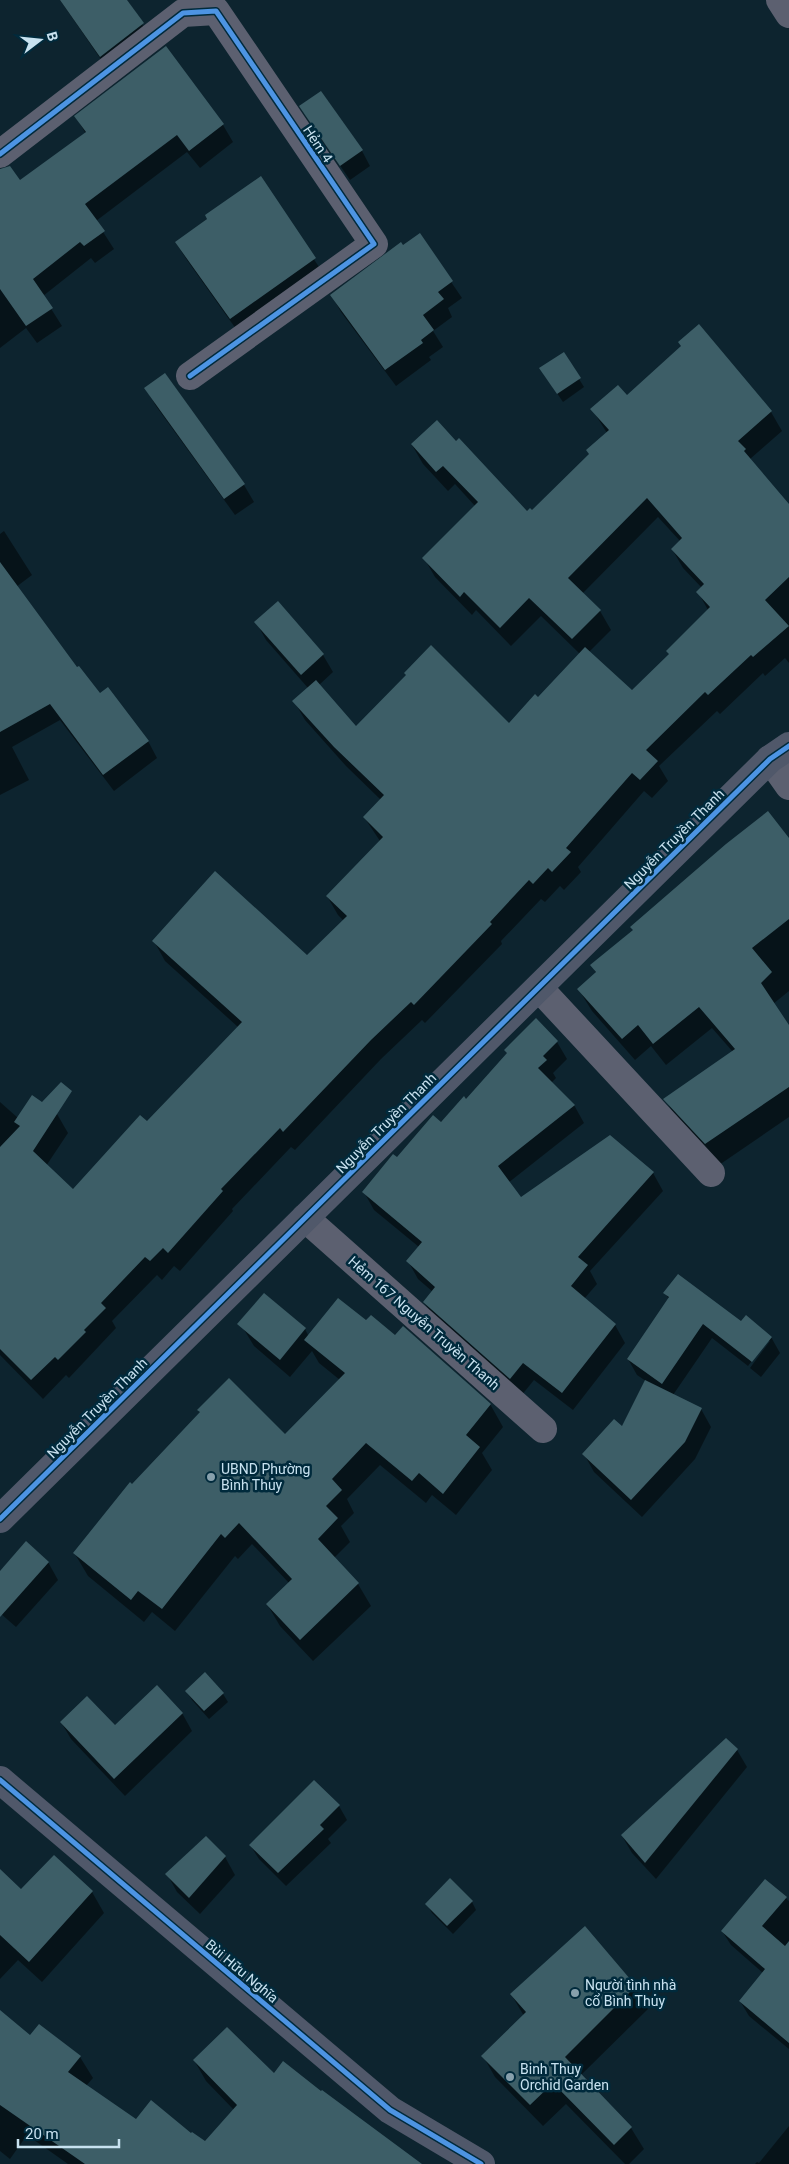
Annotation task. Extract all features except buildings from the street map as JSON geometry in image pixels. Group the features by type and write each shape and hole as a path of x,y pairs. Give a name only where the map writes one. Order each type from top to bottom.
{"street":[{"path":"780,0 789,14"},
{"name":"Hẻm 4","path":"0,154 183,13 216,11 374,244 190,376"},
{"path":"780,753 789,786"},
{"name":"Nguyễn Truyền Thanh","path":"0,1520 780,753"},
{"path":"539,988 711,1173"},
{"name":"Hẻm 167 Nguyễn Truyền Thanh","path":"305,1218 543,1428"},
{"name":"Bùi Hữu Nghĩa","path":"0,1780 390,2110 481,2164"}],"cycle path":[{"path":"0,154 183,13 216,11 374,244 190,376"},
{"path":"0,1519 770,759 789,746"},
{"path":"0,1780 390,2110 481,2164"}],"place":[{"name":"UBND Phường Bình Thủy","path":"211,1477"},
{"name":"Người tình nhà cổ Bình Thủy","path":"575,1993"},
{"name":"Binh Thuy Orchid Garden","path":"510,2077"}]}
